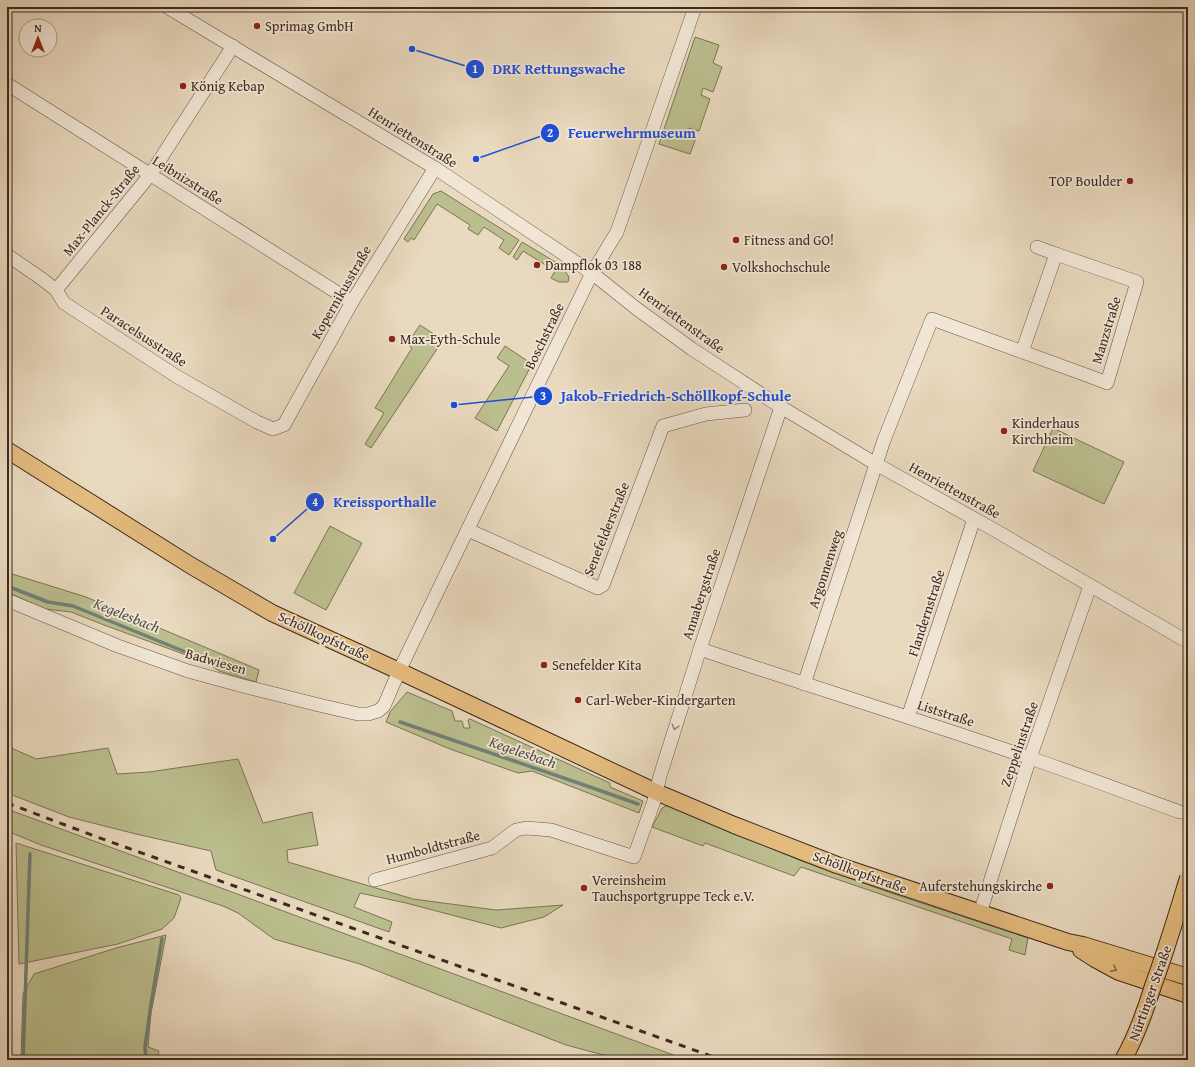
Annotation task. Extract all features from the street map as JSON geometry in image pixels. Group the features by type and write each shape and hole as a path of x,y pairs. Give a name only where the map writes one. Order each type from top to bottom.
{"main road":[{"name":"Schöllkopfstraße","path":"7,450 190,565 272,613 656,792 734,825 837,865 1068,942 1083,944 1188,977"},
{"name":"Nürtinger Straße","path":"1123,1060 1142,1021 1162,963 1188,878"},
{"name":"Schöllkopfstraße","path":"1068,942 1119,972 1188,995"}],"street":[{"name":"Henriettenstraße","path":"167,7 436,168 592,273 637,309 692,349 780,407 876,464 1188,642"},
{"name":"Boschstraße","path":"399,671 592,273 617,232 695,7"},
{"name":"Max-Planck-Straße","path":"56,290 150,175 233,46"},
{"name":"Leibnizstraße","path":"7,84 352,302"},
{"name":"Kopernikusstraße","path":"273,429 284,425 352,302 436,168"},
{"name":"Manzstraße","path":"876,464 932,319 1107,382 1137,282 1037,247"},
{"path":"1022,352 1056,254"},
{"name":"Paracelsusstraße","path":"7,255 56,290 64,303 176,376 257,422 273,429"},
{"name":"Annabergstraße","path":"656,792 700,649 780,407"},
{"name":"Senefelderstraße","path":"468,530 598,588 603,585 663,426 706,414 745,410"},
{"name":"Argonnenweg","path":"804,684 876,464"},
{"name":"Flandernstraße","path":"908,717 974,519"},
{"name":"Zeppelinstraße","path":"980,913 1030,758 1090,586"},
{"name":"Badwiesen","path":"7,600 118,646 188,671 358,714 368,714 378,711 384,706 399,671"},
{"name":"Liststraße","path":"700,649 1030,758 1180,812"},
{"name":"Humboldtstraße","path":"375,880 492,848 516,830 526,828 551,830 634,857 656,792"}],"green space":[{"path":"695,37 719,45 713,63 722,67 713,92 703,88 701,95 710,99 699,131 689,128 687,135 696,138 690,154 659,144"},
{"path":"441,191 519,240 509,255 499,248 504,240 484,227 478,235 468,229 470,225 437,204 414,240 411,238 408,242 404,239 433,194"},
{"path":"522,242 562,266 569,277 568,282 559,282 551,278 555,271 523,251 517,260 513,257"},
{"path":"420,325 443,340 371,448 365,444 384,413 375,408 412,348 407,344"},
{"path":"505,346 532,364 497,431 475,418 509,366 497,358"},
{"path":"1053,428 1124,462 1104,504 1033,471"},
{"path":"330,526 362,543 326,610 294,593"},
{"path":"7,569 9,573 86,597 259,670 256,682 219,671 208,663 71,612 45,609 7,592"},
{"path":"407,692 452,711 455,721 462,721 464,728 470,728 468,720 470,719 610,783 610,787 643,801 639,813 532,771 518,773 450,749 386,722 390,712"},
{"path":"7,746 36,759 108,748 117,774 149,772 238,759 263,823 312,812 318,845 287,850 288,862 413,899 496,910 563,905 544,917 501,928 406,903 360,893 354,907 392,922 389,932 216,870 211,851 69,817 7,793"},
{"path":"671,806 799,860 891,893 1028,938 1025,955 1009,950 1012,939 801,867 794,876 705,843 703,846 652,827 662,808"},
{"path":"7,809 687,1060 622,1060 566,1045 360,964 274,939 238,913 223,906 41,845 7,831"},
{"path":"16,843 179,895 181,898 174,918 162,929 118,944 19,964"},
{"path":"166,935 151,1013 148,1047 159,1051 157,1060 21,1060 23,994 34,974 116,948"}],"waterway":[{"name":"Kegelesbach","path":"7,586 48,602 73,606 237,673"},
{"name":"Kegelesbach","path":"400,722 638,804"},
{"path":"23,1060 30,854"},
{"path":"146,1060 145,1047 162,939"}],"railway":[{"path":"7,803 97,837 722,1060"}],"place":[{"name":"Sprimag GmbH","path":"257,26"},
{"name":"DRK Rettungswache","path":"412,49"},
{"name":"König Kebap","path":"183,86"},
{"name":"Feuerwehrmuseum","path":"476,159"},
{"name":"TOP Boulder","path":"1130,181"},
{"name":"Fitness and GO!","path":"736,240"},
{"name":"Dampflok 03 188","path":"537,265"},
{"name":"Volkshochschule","path":"724,267"},
{"name":"Max-Eyth-Schule","path":"392,339"},
{"name":"Jakob-Friedrich-Schöllkopf-Schule","path":"454,405"},
{"name":"Kinderhaus Kirchheim","path":"1004,431"},
{"name":"Kreissporthalle","path":"273,539"},
{"name":"Senefelder Kita","path":"544,665"},
{"name":"Carl-Weber-Kindergarten","path":"578,700"},
{"name":"Auferstehungskirche","path":"1050,886"},
{"name":"Vereinsheim Tauchsportgruppe Teck e.V.","path":"584,888"}]}
